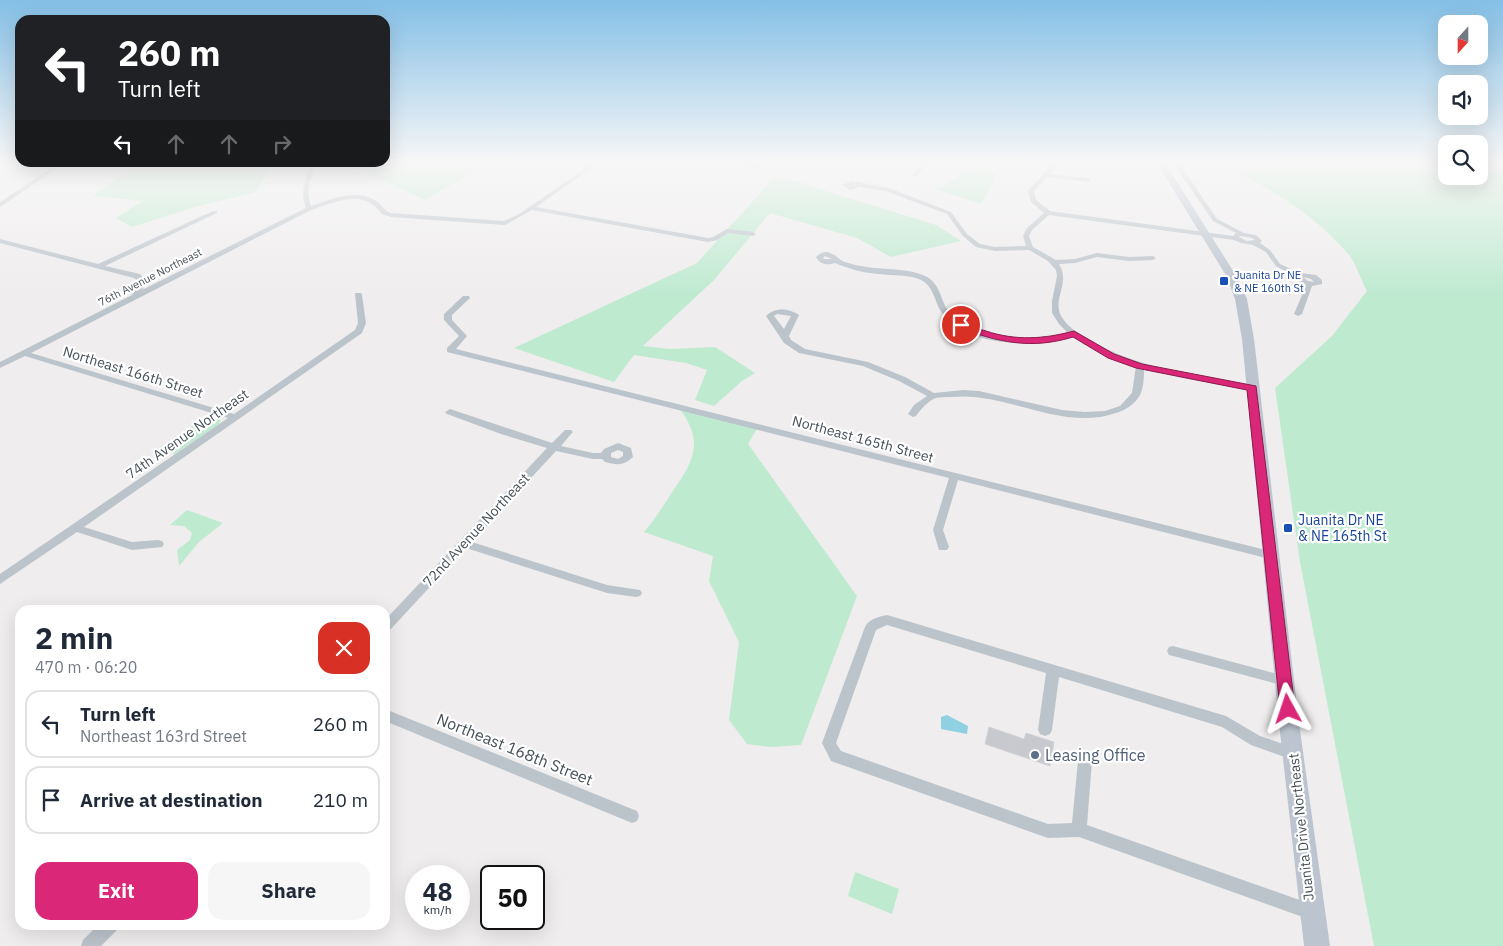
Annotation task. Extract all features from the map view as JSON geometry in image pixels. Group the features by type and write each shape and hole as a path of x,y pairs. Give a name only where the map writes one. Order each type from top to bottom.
{"main road":[{"name":"Juanita Drive Northeast","path":"1189,207 1239,292 1248,339 1270,555 1311,912 1317,946"}],"street":[{"name":"76th Avenue Northeast","path":"0,365 315,207"},
{"name":"76th Avenue Northeast","path":"382,207 384,213 391,215 505,223 531,208"},
{"path":"936,207 949,212 957,219 966,236 974,243 998,249 1030,248 1055,262 1075,261 1097,255 1129,259 1154,258"},
{"path":"1041,207 1048,213 1208,236 1239,236"},
{"path":"1206,207 1215,220 1239,236 1268,251 1281,267 1300,276 1310,276 1319,282 1308,283 1309,288 1298,314"},
{"path":"531,208 708,240 715,239 727,232 753,234"},
{"path":"98,266 215,212"},
{"path":"1030,248 1026,236 1029,229 1048,213"},
{"path":"0,241 132,275 142,280 141,286 134,298"},
{"path":"836,260 869,270 912,274 925,279 936,288 944,310 951,318 974,331 1025,342 1053,340 1074,334"},
{"path":"1055,262 1062,276 1055,308 1056,314 1074,334 1111,356 1140,366 1252,388"},
{"name":"74th Avenue Northeast","path":"0,580 359,330 362,323 358,295"},
{"name":"Northeast 165th Street","path":"466,298 448,314 448,320 464,336 450,350 1270,555"},
{"path":"785,336 787,341 802,351 865,364 902,379 933,396"},
{"name":"Northeast 166th Street","path":"24,353 235,417"},
{"path":"913,414 917,407 933,396 963,392 1084,416 1103,416 1118,411 1135,396 1140,366"},
{"path":"450,412 471,422 555,446 593,456 605,456"},
{"name":"72nd Avenue Northeast","path":"390,623 568,432"},
{"path":"943,547 938,530 954,477"},
{"path":"76,528 132,546 158,544"},
{"path":"464,543 608,589 636,594"},
{"path":"1293,754 1256,741 1226,722 887,620 878,622 871,627 829,744 836,756 1048,831 1079,830 1311,912"},
{"path":"1174,651 1285,681"},
{"path":"1045,730 1053,670"},
{"name":"Northeast 168th Street","path":"390,717 632,816"},
{"path":"1079,830 1085,761"},
{"path":"89,946 105,930"}],"green space":[{"path":"133,207 195,207 132,227 116,218"},
{"path":"748,207 878,207 936,225 961,241 891,257 857,238 770,213 714,280 643,346 670,349 715,347 755,373 742,381 714,406 695,400 707,370 686,363 634,355 614,382 514,348 697,263"},
{"path":"1296,207 1503,207 1503,946 1374,946 1300,562 1275,388 1332,336 1367,291 1350,256 1321,227"},
{"path":"679,408 758,427 748,444 857,596 801,745 771,747 747,744 729,720 739,642 709,581 713,556 644,532 681,480 694,450 692,430"},
{"path":"209,415 221,419 219,424 175,454 158,449"},
{"path":"187,510 223,523 199,542 179,566 177,550 190,540 192,533 184,526 170,525"},
{"path":"855,872 899,889 892,914 848,896"}],"water":[{"path":"947,715 968,726 967,734 941,729 941,717"}],"building":[{"name":"Leasing Office","path":"989,727 1024,739 1026,733 1054,742 1050,766 985,744"}],"place":[{"name":"Juanita Dr NE & NE 160th St","path":"1224,281"},
{"name":"Juanita Dr NE & NE 165th St","path":"1288,528"},
{"name":"Leasing Office","path":"1035,755"}],"route":[{"path":"961,325 985,334 1025,342 1053,340 1074,334 1081,340 1111,356 1140,366 1252,388 1288,709"}]}
